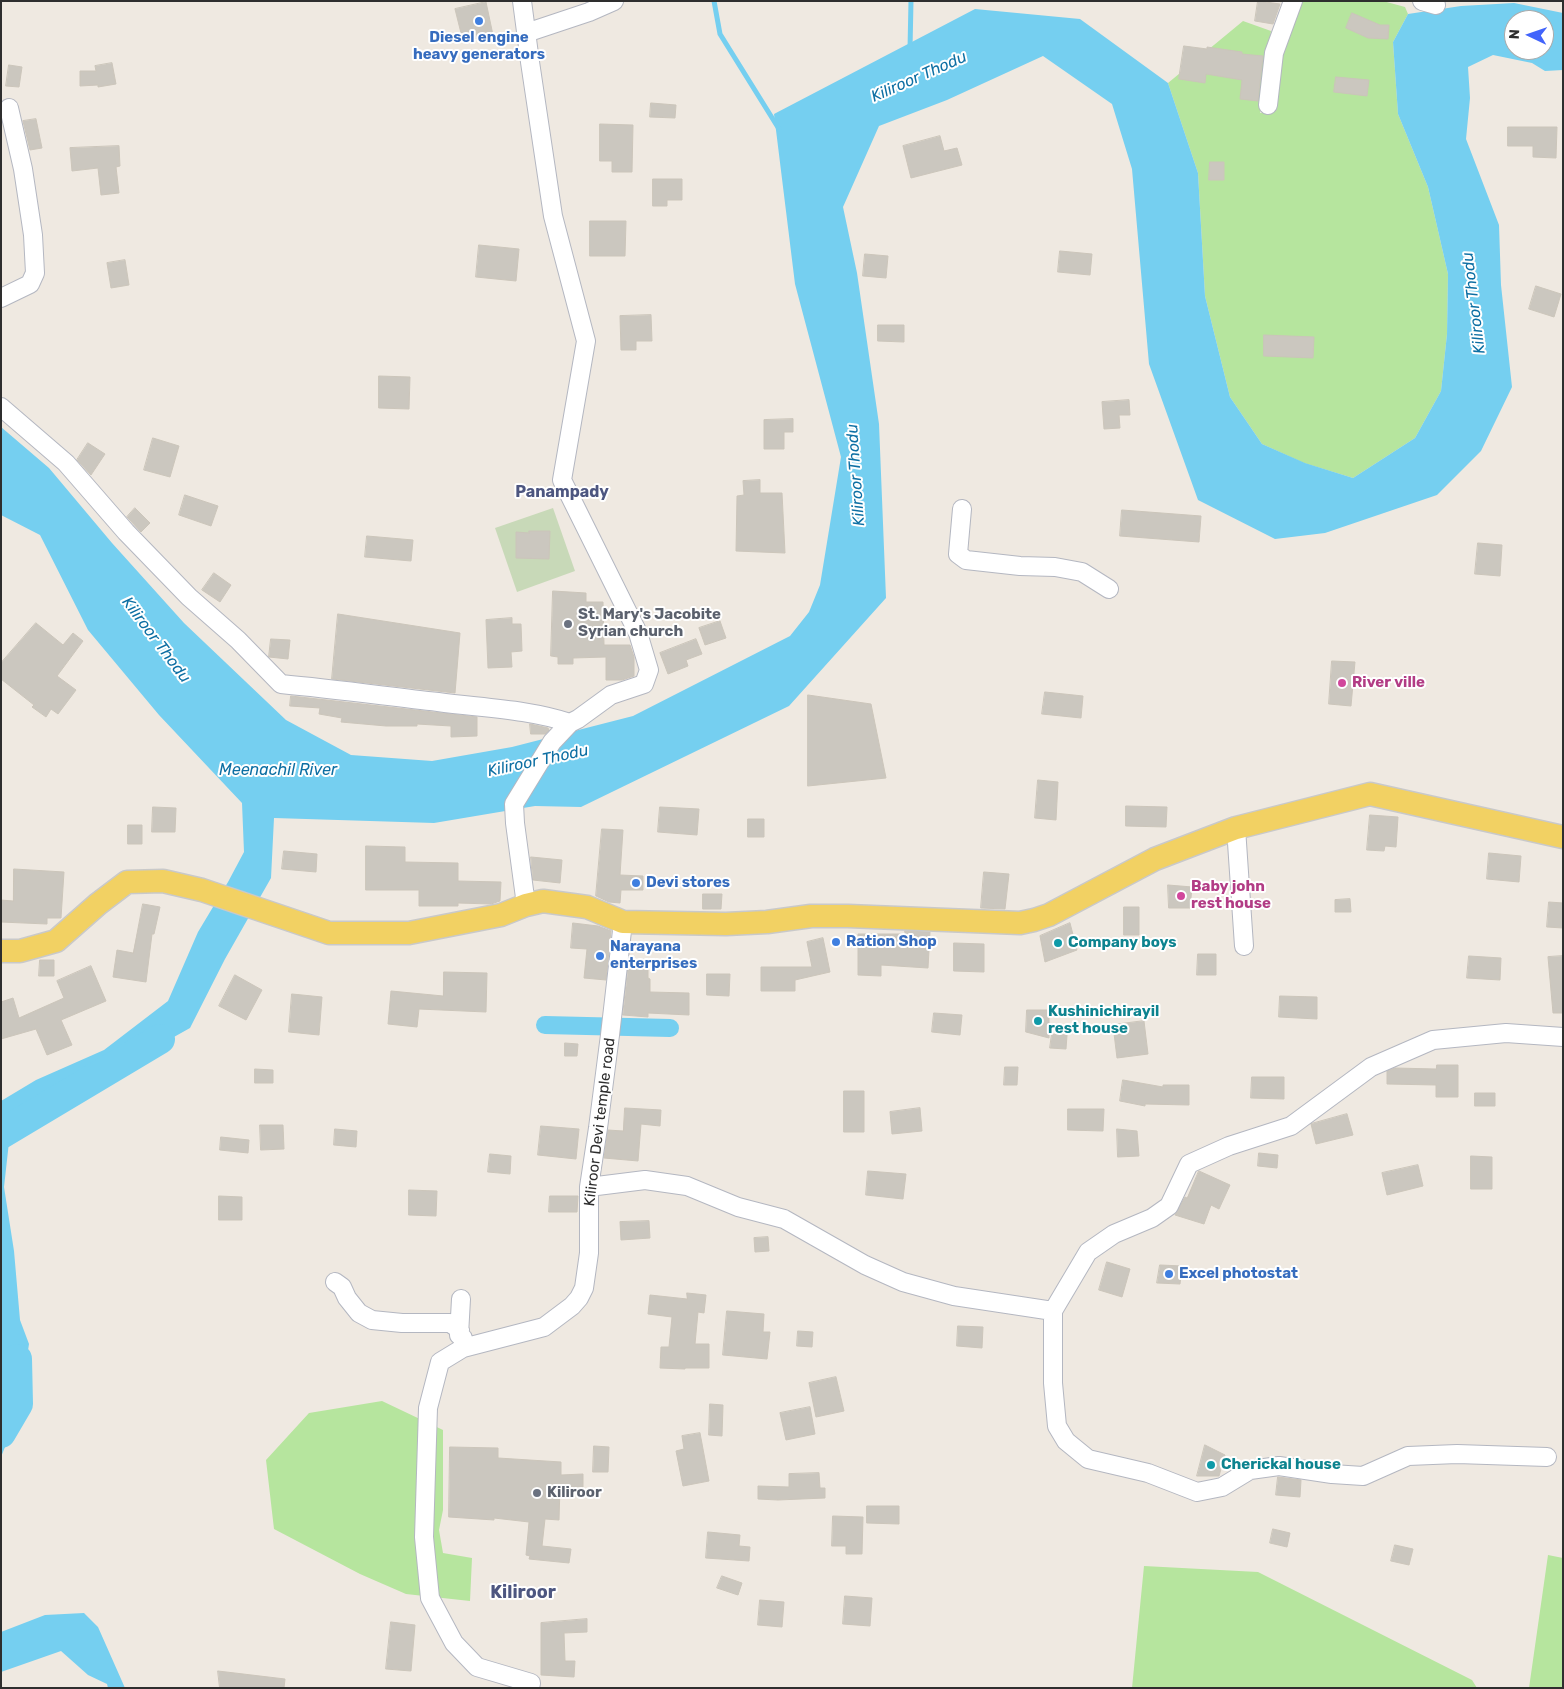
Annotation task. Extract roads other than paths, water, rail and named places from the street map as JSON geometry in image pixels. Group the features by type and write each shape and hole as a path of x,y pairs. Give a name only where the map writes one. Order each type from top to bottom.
{"main road":[{"path":"1,951 20,951 56,941 98,904 127,882 163,881 202,890 329,933 409,933 501,915 526,905 543,901 587,907 623,922 726,924 767,922 811,916 848,916 1020,923 1049,915 1155,859 1236,828 1370,794 1563,837"}],"street":[{"path":"522,1 553,216 586,341 562,480 638,633 649,670 644,684 611,695 567,726 552,742 514,804 526,905"},
{"path":"526,32 589,12 614,1"},
{"path":"1268,105 1274,53 1293,1"},
{"path":"1,298 30,284 35,273 33,235 23,168 9,108"},
{"path":"1,408 66,463 126,532 189,597 238,640 281,684 339,689 519,712 556,718 567,726"},
{"path":"962,509 958,554 966,560 1020,566 1055,567 1082,572 1108,589"},
{"path":"1236,828 1244,946"},
{"name":"Kiliroor Devi temple road","path":"530,1688 531,1683 477,1667 454,1642 430,1598 424,1537 428,1408 440,1362 463,1348 544,1327 572,1306 584,1288 589,1253 589,1186 610,1035 623,922"},
{"path":"1547,1457 1457,1454 1408,1456 1363,1476 1332,1474 1279,1466 1250,1470 1222,1487 1197,1492 1148,1473 1088,1459 1066,1442 1057,1426 1056,1417 1053,1383 1053,1311 1088,1252 1114,1234 1152,1218 1169,1206 1189,1164 1229,1146 1291,1126 1371,1067 1434,1040 1506,1033 1563,1037"},
{"path":"589,1186 645,1180 687,1186 738,1207 784,1219 865,1265 903,1282 954,1296 1053,1311"},
{"path":"335,1282 342,1287 347,1298 359,1313 372,1320 402,1323 450,1323 460,1330"},
{"path":"461,1299 459,1335 474,1346"}],"water":[{"name":"Meenachil River","path":"1514,3 1548,10 1504,10 1504,57 1493,55 1468,67 1470,98 1466,139 1499,225 1501,285 1512,387 1481,451 1437,495 1325,533 1275,539 1198,500 1149,364 1132,169 1112,104 1043,56 947,100 879,126 843,207 857,273 879,424 886,598 789,706 581,807 535,806 434,823 274,818 271,878 225,959 190,1028 165,1042 95,1073 24,1112 9,1142 4,1187 14,1251 20,1320 29,1344 25,1370 9,1437 1,1457 1,1101 36,1080 104,1050 168,1001 198,932 244,852 242,803 159,715 88,630 40,535 1,515 1,427 49,468 112,543 184,623 286,720 351,755 432,761 512,747 633,716 790,636 809,612 820,585 841,457 795,284 774,114 975,9 1080,19 1168,83 1198,173 1205,296 1230,397 1262,444 1305,463 1353,478 1415,438 1441,391 1447,334 1448,274 1428,187 1398,114 1393,42 1408,14 1461,6"},
{"name":"Meenachil River","path":"1554,11 1563,13 1563,70 1545,71 1532,63 1517,60 1554,60"},
{"path":"84,1613 98,1627 125,1688 108,1688 107,1684 88,1675 61,1651 1,1672 1,1632 45,1615"}],"waterway":[{"path":"714,1 720,34 779,129"},
{"path":"910,49 911,1"},
{"path":"545,1025 670,1028"},
{"path":"1,1134 160,1039"},
{"path":"1,1433 18,1404 17,1359"}],"place":[{"name":"Diesel engine heavy generators","path":"479,21"},
{"name":"St. Mary's Jacobite Syrian church","path":"568,624"},
{"name":"River ville","path":"1342,683"},
{"name":"Devi stores","path":"636,883"},
{"name":"Baby john rest house","path":"1181,896"},
{"name":"Ration Shop","path":"836,942"},
{"name":"Company boys","path":"1058,943"},
{"name":"Narayana enterprises","path":"600,956"},
{"name":"Kushinichirayil rest house","path":"1038,1021"},
{"name":"Excel photostat","path":"1169,1274"},
{"name":"Cherickal house","path":"1211,1465"},
{"name":"Kiliroor","path":"537,1493"}],"district":[{"name":"Panampady","path":"562,492"},
{"name":"Kiliroor","path":"523,1593"}],"water label":[{"name":"Kiliroor Thodu","path":"919,77"},
{"name":"Kiliroor Thodu","path":"1474,303"},
{"name":"Kiliroor Thodu","path":"856,475"},
{"name":"Kiliroor Thodu","path":"156,640"},
{"name":"Kiliroor Thodu","path":"538,761"}]}
